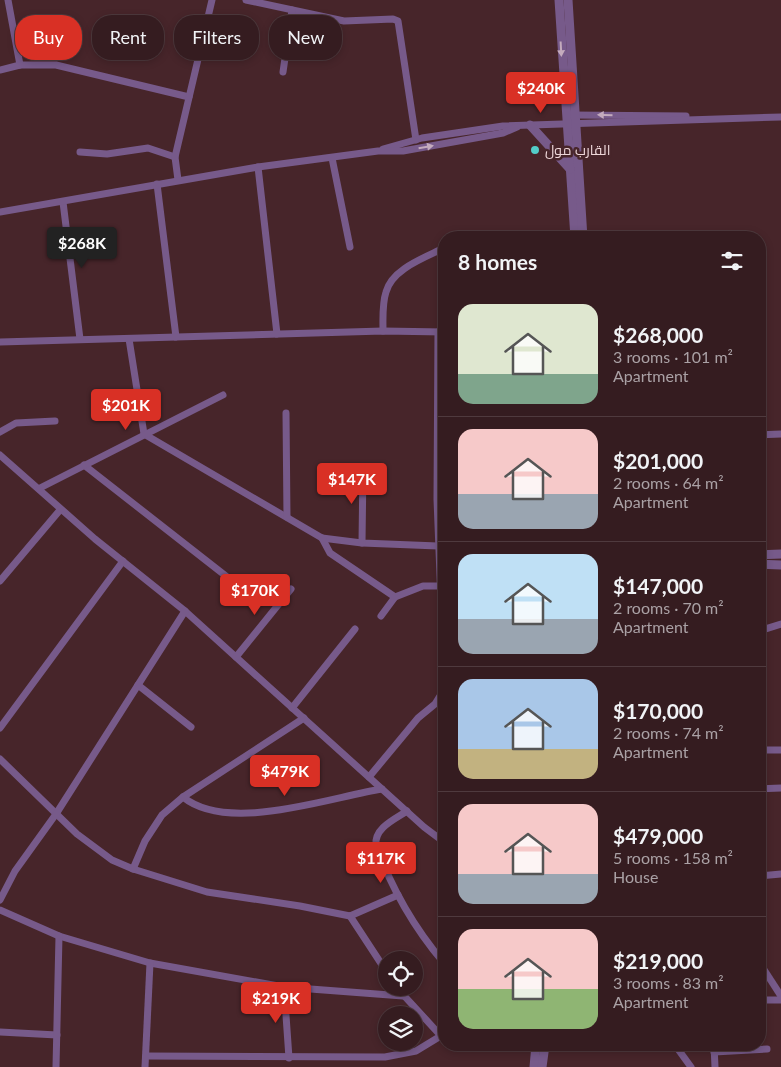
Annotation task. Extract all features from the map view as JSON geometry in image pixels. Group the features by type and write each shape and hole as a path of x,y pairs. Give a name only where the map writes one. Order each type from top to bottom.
{"street":[{"path":"8,0 20,65"},
{"path":"178,180 175,156 212,0"},
{"path":"246,0 344,22 393,19 398,21 416,140"},
{"path":"559,0 582,231"},
{"path":"568,0 570,169 574,231"},
{"path":"283,72 292,10"},
{"path":"0,70 20,65 56,65 189,97"},
{"path":"0,212 258,167 378,151 416,140 472,130 517,127 570,119 781,117"},
{"path":"530,125 570,169"},
{"path":"378,151 403,152 503,133 517,127"},
{"path":"80,152 107,154 148,148 175,156"},
{"path":"332,158 350,247"},
{"path":"258,167 277,334"},
{"path":"157,184 176,337"},
{"path":"63,202 80,339"},
{"path":"383,331 384,303 388,285 408,266 438,251"},
{"path":"0,342 383,331 438,332"},
{"path":"129,339 144,434"},
{"path":"40,488 223,395"},
{"path":"286,414 287,517"},
{"path":"0,432 16,423 55,420"},
{"path":"144,434 322,538 362,543 438,546"},
{"path":"766,435 781,434"},
{"path":"0,455 40,488 60,510 185,612 438,837"},
{"path":"84,465 231,580"},
{"path":"362,543 364,467"},
{"path":"0,581 60,510"},
{"path":"322,538 330,552 395,597"},
{"path":"766,555 781,554"},
{"path":"0,728 123,561"},
{"path":"766,564 781,565"},
{"path":"381,616 395,597 423,586 438,586"},
{"path":"236,657 291,589"},
{"path":"0,900 15,871 56,814 185,612"},
{"path":"766,629 781,624"},
{"path":"292,708 355,629"},
{"path":"138,685 191,727"},
{"path":"370,777 418,718 438,700"},
{"path":"132,869 152,827 162,814 183,797 304,718"},
{"path":"766,750 781,750"},
{"path":"0,759 56,814 98,850 112,860 132,869 207,892 300,906 350,916 398,895"},
{"path":"766,789 781,788"},
{"path":"183,797 200,808 225,813 278,810 382,789"},
{"path":"407,811 382,828 376,840 380,856 398,895 417,928 438,955"},
{"path":"766,875 781,874"},
{"path":"0,910 59,936 150,963 284,988 378,994"},
{"path":"350,916 378,959"},
{"path":"56,1067 59,936"},
{"path":"145,1067 150,963"},
{"path":"766,973 781,998 766,999"},
{"path":"284,988 289,1058"},
{"path":"403,996 438,1031"},
{"path":"0,1032 57,1034"},
{"path":"146,1056 289,1058 400,1056 416,1052 438,1038"},
{"path":"534,1067 535,1051"},
{"path":"542,1067 544,1051"},
{"path":"679,1051 691,1067"},
{"path":"714,1051 716,1067"}],"place":[{"name":"القارب مول","path":"535,150"}]}
